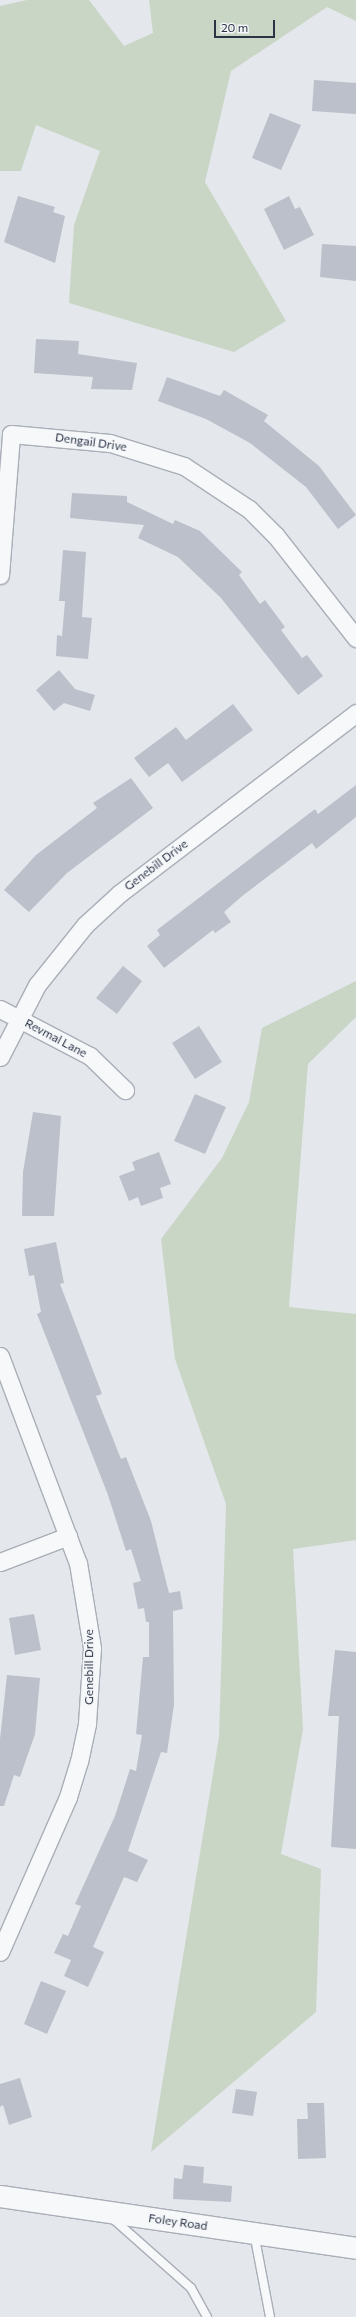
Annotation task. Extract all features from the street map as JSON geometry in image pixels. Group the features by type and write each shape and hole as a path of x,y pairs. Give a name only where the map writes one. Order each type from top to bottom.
{"street":[{"name":"Dengail Drive","path":"0,574 11,434 110,443 184,466 249,509 276,536 356,638"},
{"name":"Genebill Drive","path":"0,1057 18,1017 59,954 120,893 356,713"},
{"name":"Revmal Lane","path":"0,1010 18,1017 90,1056 125,1090"},
{"name":"Genebill Drive","path":"0,1356 68,1536 88,1610 92,1648 87,1724 68,1797 0,1952"},
{"path":"0,1562 68,1536"},
{"name":"Foley Road","path":"0,2196 356,2248"}],"lane":[{"path":"105,2211 191,2288 207,2317"},
{"path":"254,2233 270,2317"}],"green space":[{"path":"27,0 89,0 124,46 153,33 149,0 356,0 356,21 327,7 231,71 205,182 286,321 234,352 69,303 74,225 100,151 36,125 21,171 0,171 0,6"},
{"path":"356,981 356,1017 308,1064 289,1307 356,1314 356,1540 293,1549 303,1729 281,1854 321,1869 316,2012 151,2152 219,1737 226,1504 175,1359 161,1239 222,1158 249,1102 262,1028"}],"building":[{"path":"314,80 356,83 356,114 312,111"},
{"path":"270,113 301,125 281,170 252,158"},
{"path":"18,196 55,207 53,212 65,216 55,263 4,242"},
{"path":"289,196 295,209 300,207 314,235 284,250 264,209"},
{"path":"322,244 356,246 356,281 320,277"},
{"path":"36,339 79,341 78,354 137,363 132,390 91,389 93,377 34,373"},
{"path":"167,377 220,396 224,390 268,415 264,421 319,466 356,515 338,529 306,487 250,443 206,419 158,401"},
{"path":"72,493 127,496 127,502 173,524 175,520 200,531 242,572 239,575 260,604 265,600 285,627 281,630 302,658 307,655 323,676 298,695 221,598 178,557 138,538 144,525 70,518"},
{"path":"63,550 86,552 82,617 92,618 88,659 56,656 57,635 62,636 65,601 59,601"},
{"path":"59,670 75,689 95,695 90,711 64,703 54,711 36,690"},
{"path":"233,704 253,730 182,782 168,763 149,777 134,758 176,727 186,740"},
{"path":"131,778 153,808 67,873 29,912 4,890 36,855 97,808 93,803"},
{"path":"356,785 356,817 316,849 312,843 241,897 224,912 231,922 215,933 213,930 164,968 147,946 160,935 157,930 315,809 318,814"},
{"path":"123,966 142,981 117,1014 96,998"},
{"path":"199,1026 222,1062 195,1079 172,1043"},
{"path":"195,1094 226,1107 205,1154 174,1141"},
{"path":"33,1112 61,1116 54,1216 22,1216 23,1172"},
{"path":"159,1152 171,1184 160,1188 163,1198 141,1206 138,1197 129,1201 119,1176 135,1170 132,1162"},
{"path":"56,1242 64,1283 60,1284 102,1394 96,1396 121,1459 126,1457 151,1521 169,1593 180,1591 183,1609 173,1611 174,1705 167,1753 161,1752 128,1851 148,1860 137,1882 124,1877 93,1947 104,1952 88,1987 64,1976 71,1960 54,1953 63,1934 68,1936 81,1906 75,1904 115,1816 130,1769 136,1771 142,1735 136,1734 143,1657 149,1657 149,1622 146,1622 144,1608 138,1609 133,1583 141,1581 131,1549 126,1551 108,1495 37,1314 41,1312 34,1275 29,1276 24,1249"},
{"path":"34,1614 41,1650 15,1655 9,1618"},
{"path":"335,1650 356,1652 356,1849 331,1847 339,1716 328,1716"},
{"path":"7,1675 40,1678 35,1734 20,1777 14,1775 4,1806 0,1806 0,1739"},
{"path":"41,1981 66,1991 47,2034 24,2024"},
{"path":"20,2078 32,2117 9,2125 3,2105 0,2107 0,2084"},
{"path":"236,2089 257,2092 253,2116 232,2113"},
{"path":"307,2103 324,2103 326,2158 298,2159 297,2119 308,2119"},
{"path":"184,2165 204,2167 203,2183 232,2186 231,2202 173,2199 174,2178 182,2179"}]}
